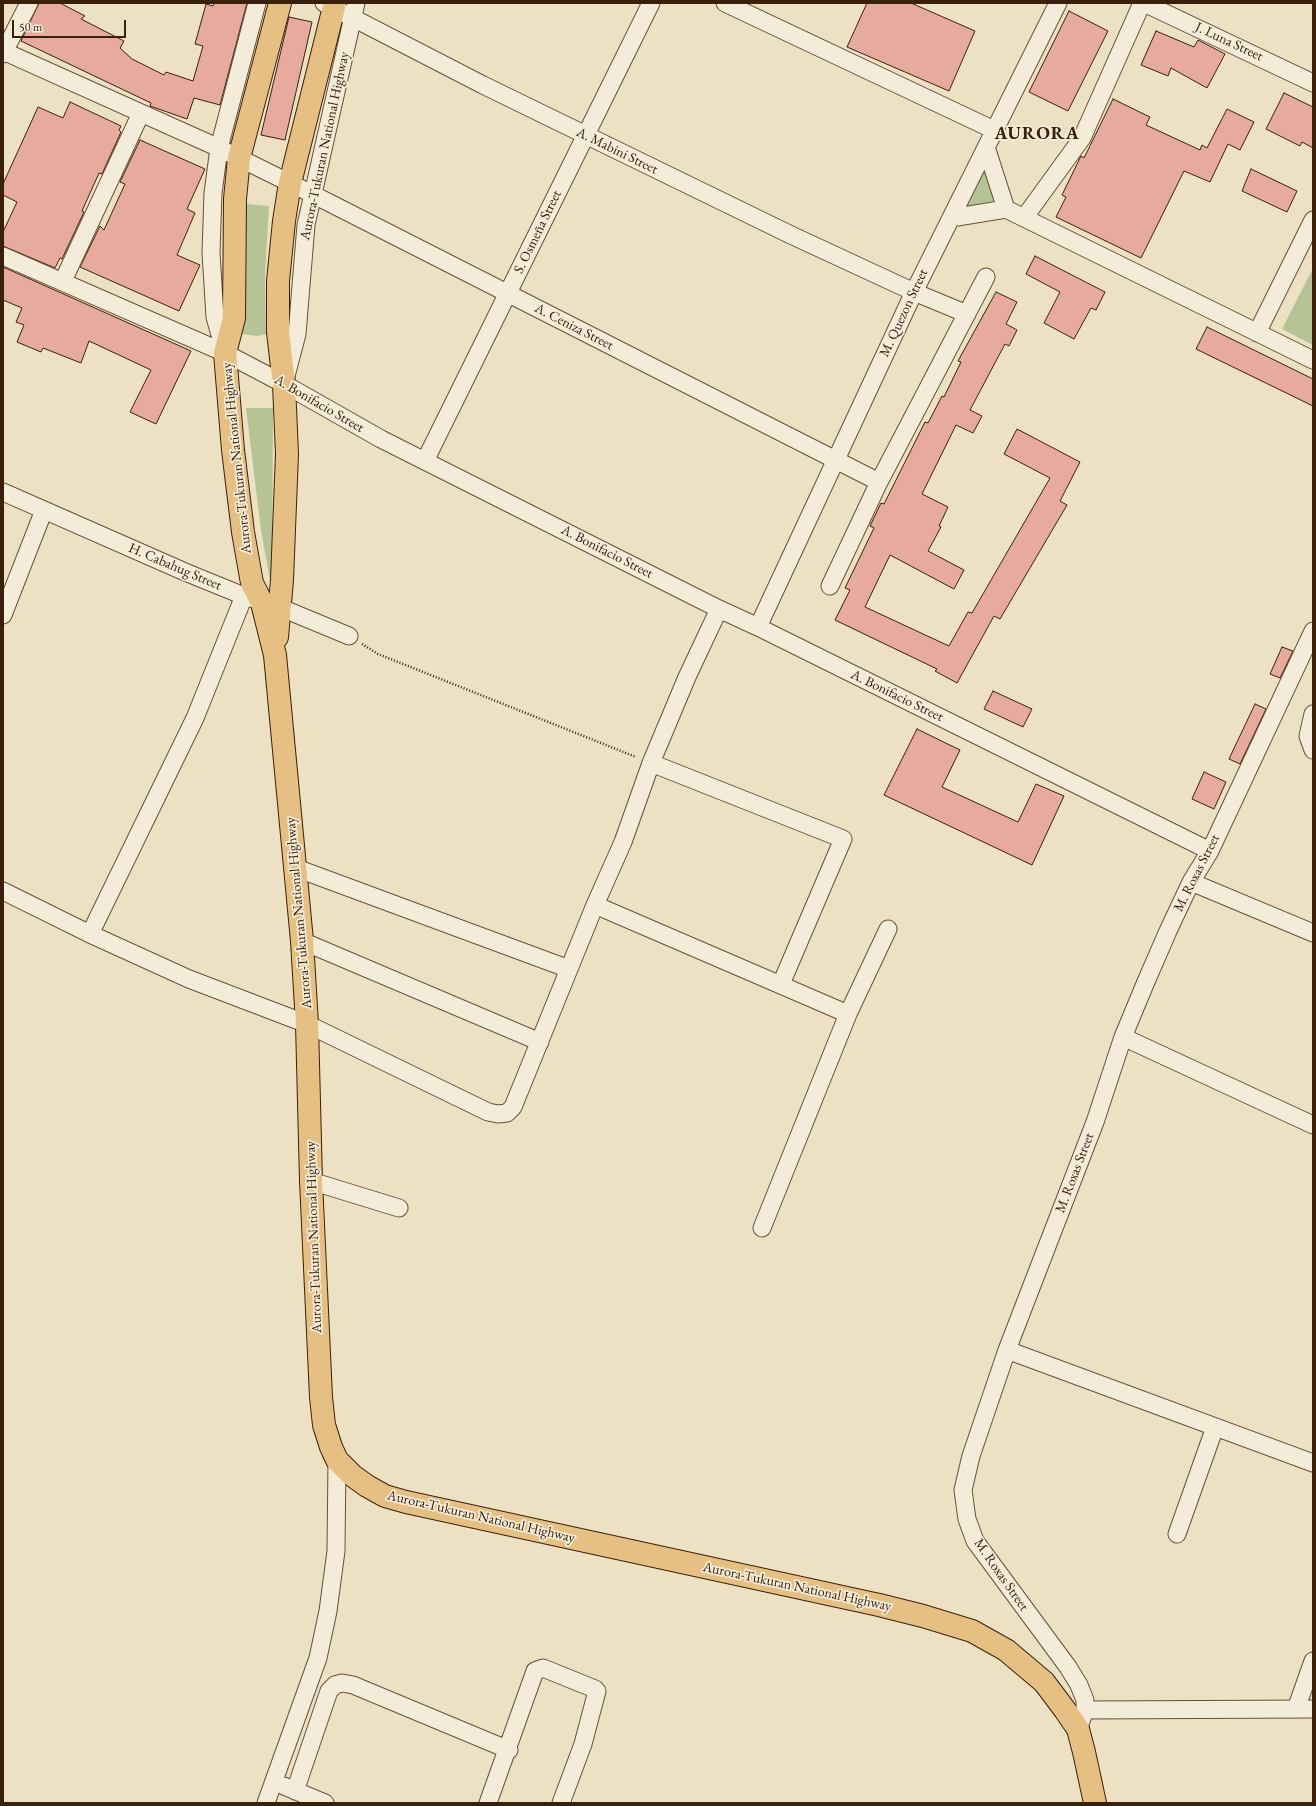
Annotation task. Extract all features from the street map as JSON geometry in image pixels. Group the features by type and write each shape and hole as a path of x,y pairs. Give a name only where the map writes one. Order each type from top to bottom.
{"highway":[{"name":"Aurora-Tukuran National Highway","path":"280,3 239,158 235,206 234,318 225,353 233,450 243,532 252,583 262,602 275,655 296,868 307,1024 311,1181 321,1397 324,1425 331,1447 337,1460 353,1476 385,1496 406,1502 879,1605 923,1616 972,1632 1006,1650 1044,1682 1081,1720 1084,1752 1095,1803"},
{"name":"Aurora-Tukuran National Highway","path":"262,602 283,565 286,469 284,384 278,332 278,281 284,221 290,183 340,7"}],"street":[{"path":"3,52 29,3"},
{"name":"Aurora-Tukuran National Highway","path":"225,353 215,316 211,253 213,193 219,148 257,3"},
{"name":"S. Osmeña Street","path":"425,461 652,3"},
{"path":"725,3 994,130"},
{"name":"M. Quezon Street","path":"758,627 914,292 1058,3"},
{"path":"1024,218 1082,138 1143,3"},
{"name":"J. Luna Street","path":"1143,3 1313,83"},
{"name":"Aurora-Tukuran National Highway","path":"284,384 297,334 306,225 340,7"},
{"name":"A. Mabini Street","path":"340,7 483,86 914,292 967,314"},
{"name":"A. Ceniza Street","path":"3,52 219,148 879,482"},
{"path":"63,281 140,112"},
{"path":"986,147 1006,210"},
{"path":"951,218 1006,210 1313,360"},
{"path":"1257,333 1313,220"},
{"name":"A. Bonifacio Street","path":"3,256 225,353 284,384 381,439 719,609 1210,851"},
{"path":"830,586 879,482 986,277"},
{"name":"H. Cabahug Street","path":"3,492 262,602 349,636"},
{"path":"3,615 44,510"},
{"path":"90,934 195,718 262,602"},
{"path":"3,891 90,934 189,979 307,1024 488,1112 498,1114 506,1113 513,1107 595,905 623,842 651,763 687,677 719,609"},
{"name":"M. Roxas Street","path":"1081,1720 1085,1700 1079,1685 975,1541 967,1519 963,1490 971,1456 1007,1350 1094,1122 1124,1037 1168,931 1191,882 1210,851 1313,631"},
{"path":"1313,714 1308,736 1313,750"},
{"path":"651,763 843,839 781,984"},
{"path":"296,868 569,969"},
{"path":"1191,882 1313,933"},
{"path":"595,905 848,1014"},
{"path":"762,1228 848,1014 888,929"},
{"path":"302,941 540,1042"},
{"path":"1124,1037 1313,1125"},
{"path":"311,1181 398,1208"},
{"path":"1007,1350 1313,1463"},
{"path":"1177,1534 1215,1427"},
{"path":"266,1803 318,1658 328,1611 336,1551 337,1460"},
{"path":"1296,1709 1313,1662"},
{"path":"488,1803 536,1670 543,1668 597,1690 583,1744 561,1803"},
{"path":"295,1790 329,1691 335,1685 342,1683 353,1685 508,1750"},
{"path":"1081,1720 1313,1709"},
{"path":"273,1782 325,1803"}],"path":[{"path":"349,636 378,654 651,763"}],"green space":[{"path":"985,163 998,205 961,210"},
{"path":"246,204 269,206 265,275 266,334 257,336 242,334 242,274"},
{"path":"1313,268 1313,345 1282,329"},
{"path":"246,408 273,408 272,591 261,530"}],"building":[{"path":"39,3 60,3 85,16 81,19 124,41 120,48 132,59 164,75 166,72 193,81 203,46 195,44 206,4 213,6 214,3 247,3 220,105 194,98 187,119 150,106 151,103 21,41"},
{"path":"867,3 911,3 975,31 949,91 847,47"},
{"path":"1069,11 1108,31 1068,111 1029,92"},
{"path":"289,17 312,22 285,140 261,135"},
{"path":"1156,31 1194,47 1198,40 1225,54 1207,88 1171,68 1168,76 1141,65"},
{"path":"1284,93 1313,107 1313,148 1302,142 1300,146 1266,129"},
{"path":"1113,99 1150,117 1146,125 1200,150 1202,145 1207,148 1227,109 1254,122 1240,150 1228,144 1210,182 1184,171 1141,258 1056,217 1066,197 1062,195 1081,156 1084,158"},
{"path":"70,102 121,126 119,130 121,132 102,174 99,173 82,211 84,212 62,259 60,258 55,268 3,246 3,232 17,202 3,195 3,184 38,107 63,118"},
{"path":"140,140 205,169 187,209 195,213 177,255 200,265 179,311 80,267 100,226 104,230 125,184 120,182"},
{"path":"1251,169 1297,191 1287,212 1242,191"},
{"path":"1035,256 1105,292 1096,310 1091,308 1074,339 1044,323 1060,292 1026,274"},
{"path":"3,267 191,351 156,424 130,412 151,370 89,341 81,363 43,348 41,352 17,342 24,325 16,322 22,308 3,300"},
{"path":"996,292 1017,302 1006,324 1017,330 1009,346 1005,344 970,410 982,416 973,433 956,425 922,494 948,507 939,526 941,527 928,551 964,570 954,589 890,555 865,607 949,646 968,612 972,613 1050,478 1004,454 1017,429 1080,462 1060,501 1067,505 1000,619 994,616 957,683 935,671 937,669 835,620 850,590 845,588 874,528 870,526 881,503 884,504 925,422 928,423 942,396 944,397 961,362 958,361"},
{"path":"1207,327 1313,379 1313,406 1196,349"},
{"path":"1282,647 1293,651 1280,678 1270,674"},
{"path":"993,691 1032,709 1023,727 984,709"},
{"path":"1255,704 1266,709 1240,764 1229,759"},
{"path":"917,729 960,750 942,787 1018,822 1036,784 1064,796 1032,865 884,795"},
{"path":"1204,772 1226,782 1214,809 1192,799"}],"district":[{"name":"AURORA","path":"1037,134"}]}
